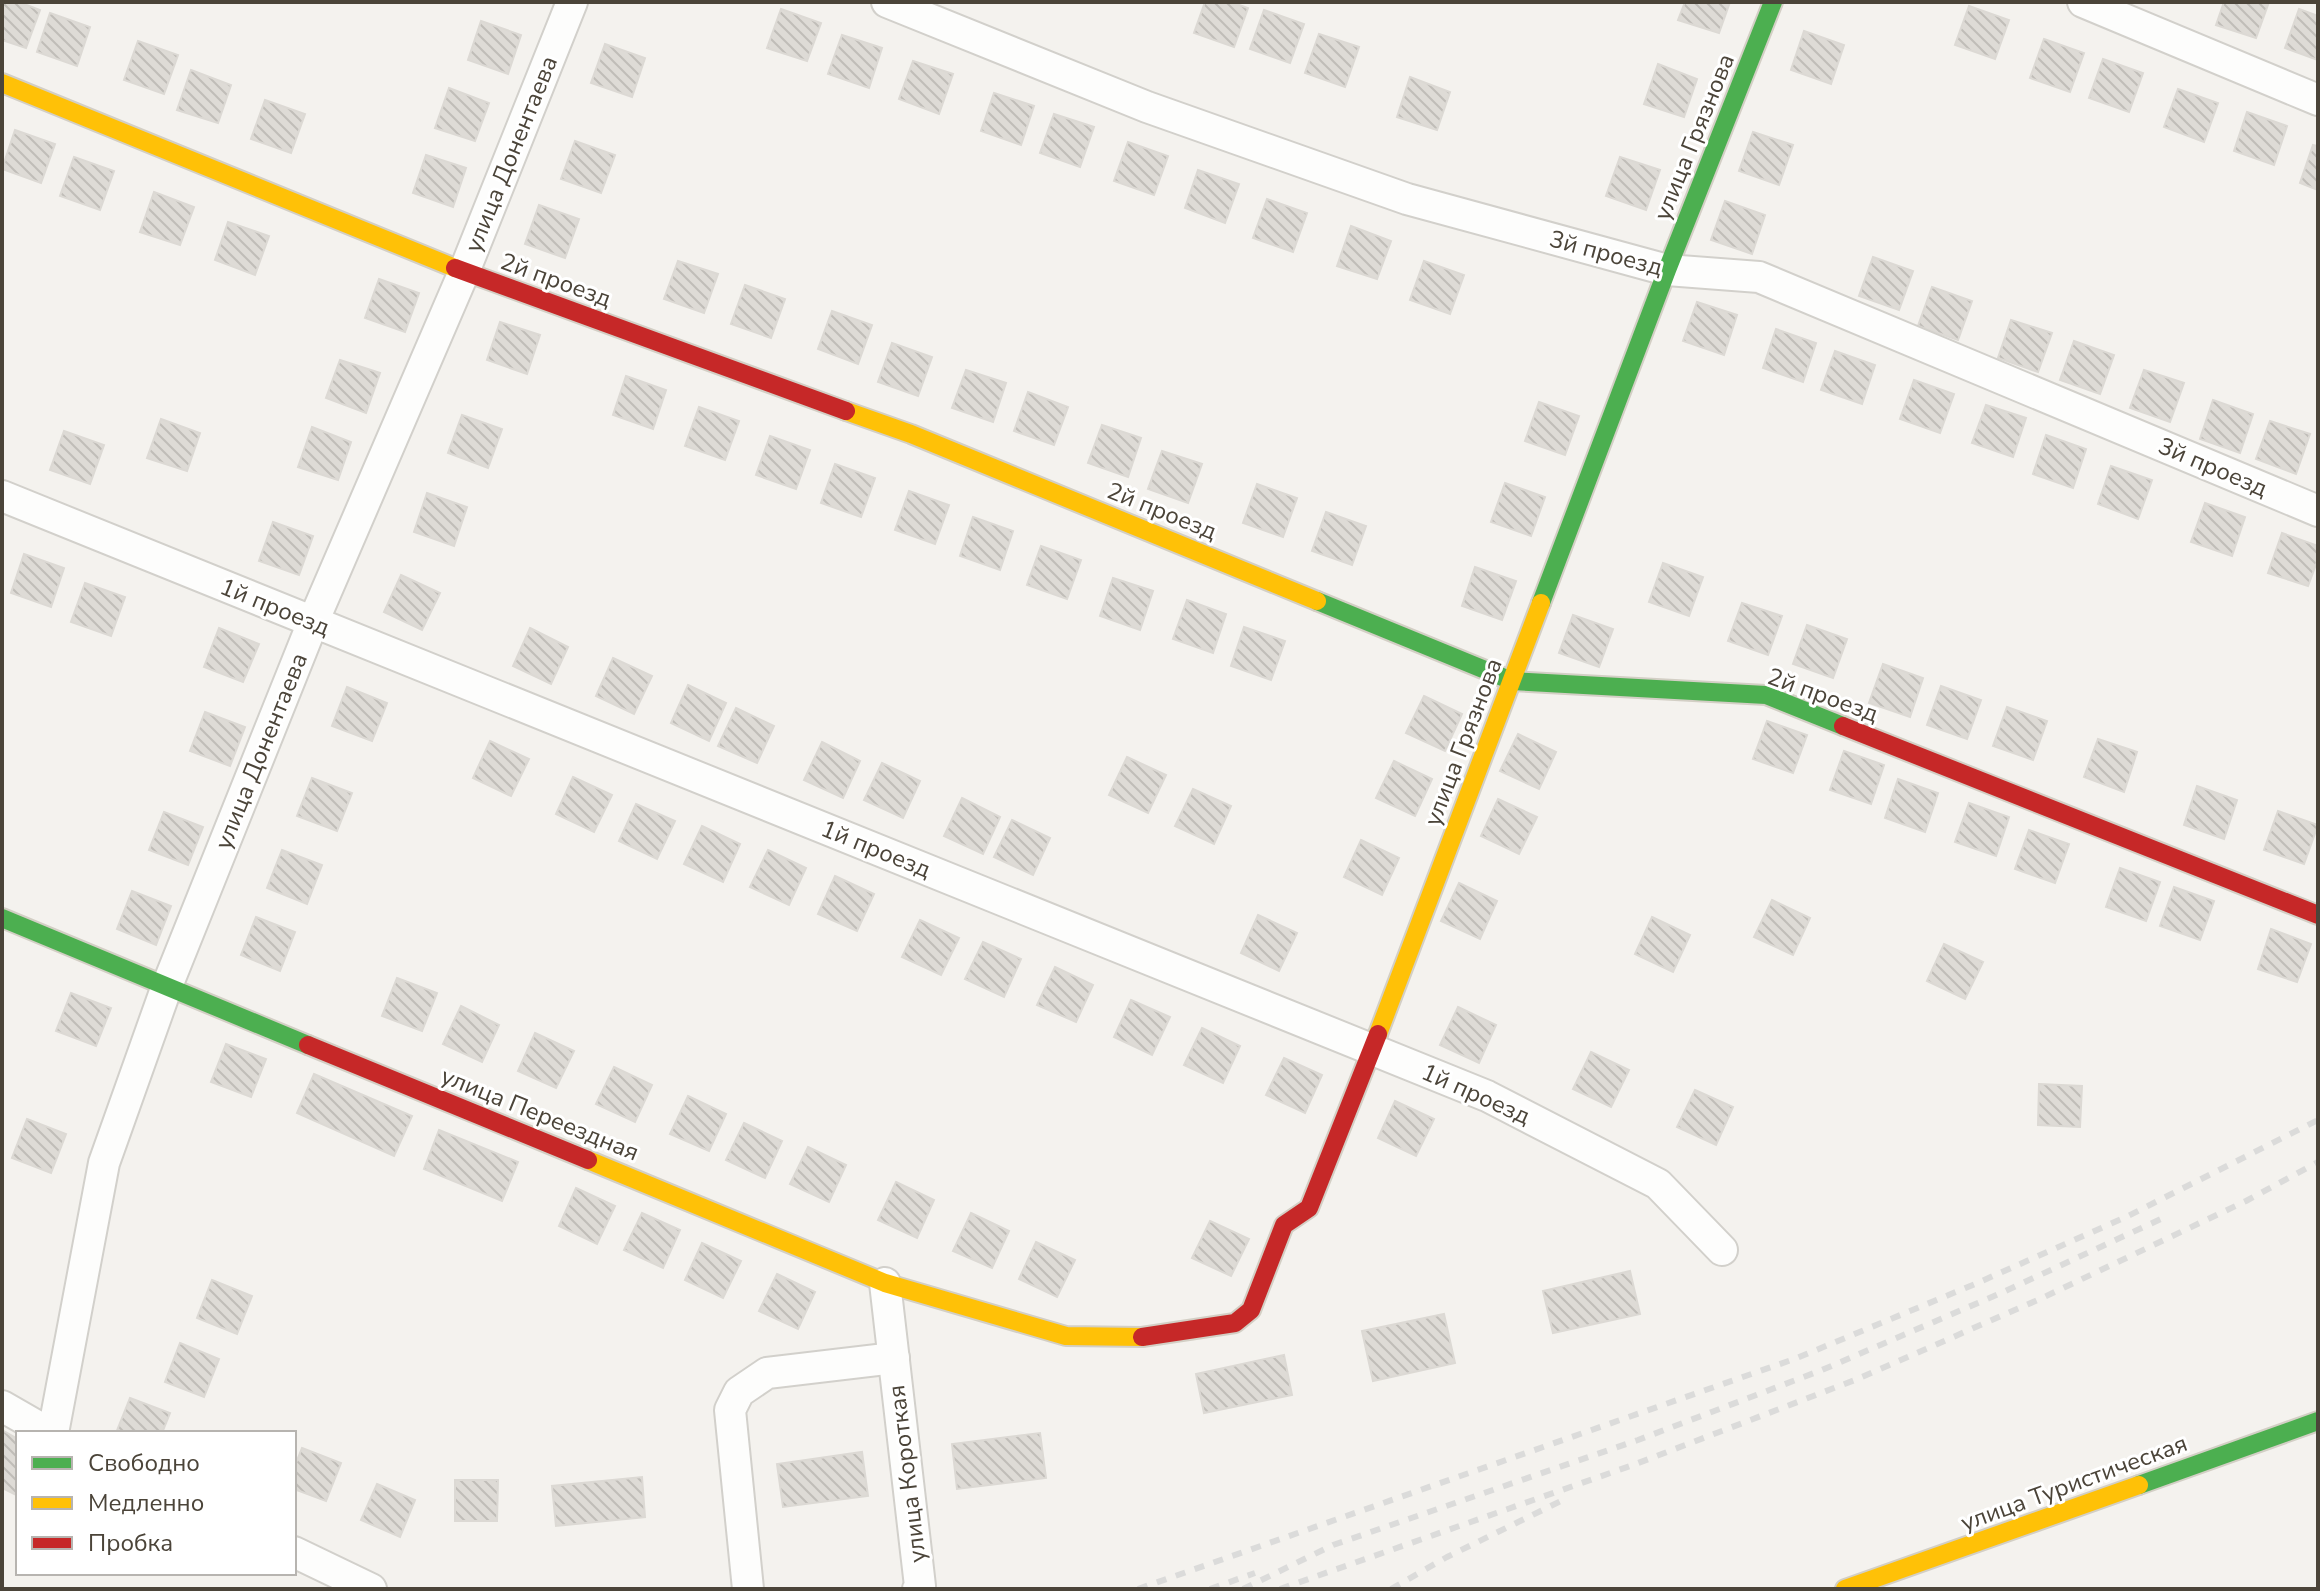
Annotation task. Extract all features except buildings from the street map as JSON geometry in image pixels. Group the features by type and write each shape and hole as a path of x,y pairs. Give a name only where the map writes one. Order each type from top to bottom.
{"street":[{"name":"улица Донентаева","path":"51,1431 104,1163 167,986 313,622 464,272 572,2"},
{"name":"3й проезд","path":"887,2 1147,107 1392,194 1667,270 1759,277 2318,511"},
{"name":"улица Грязнова","path":"1066,1336 1138,1337 1235,1323 1251,1310 1284,1225 1309,1208 1667,270 1773,2"},
{"path":"2083,2 2318,100"},
{"name":"2й проезд","path":"2,83 464,272 911,434 1512,681 1766,695 2318,915"},
{"name":"1й проезд","path":"2,496 1487,1096 1658,1184 1722,1250"},
{"name":"улица Переездная","path":"2,918 885,1283 1066,1336"},
{"name":"улица Короткая","path":"885,1283 918,1589"},
{"name":"улица Короткая","path":"748,1589 730,1410 739,1392 767,1373 894,1358"},
{"path":"2,1406 47,1431"},
{"name":"улица Туристическая","path":"1845,1589 2318,1421"},
{"path":"296,1553 371,1589"}],"railway":[{"path":"1138,1589 1797,1358 2126,1217 2318,1120"},
{"path":"1280,1589 1633,1465 1855,1380 2040,1299 2246,1201 2318,1162"},
{"path":"1243,1589 1333,1545 1638,1440 1822,1370 2001,1293 2163,1218"},
{"path":"1391,1589 1447,1557 1565,1499"},
{"path":"1210,1589 1255,1573"}],"traffic: fast":[{"path":"1541,603 1773,2"},
{"path":"1317,601 1512,681 1766,695 1843,726"},
{"path":"2,918 308,1045"},
{"path":"2139,1485 2318,1421"}],"traffic: slow":[{"path":"2,83 455,268"},
{"path":"846,411 911,434 1317,601"},
{"path":"1378,1034 1541,603"},
{"path":"588,1160 885,1283 1066,1336 1142,1337"},
{"path":"1845,1589 2139,1485"}],"traffic: jam":[{"path":"455,268 846,411"},
{"path":"1843,726 2318,915"},
{"path":"1142,1337 1235,1323 1251,1310 1284,1225 1309,1208 1378,1034"},
{"path":"308,1045 588,1160"}]}
